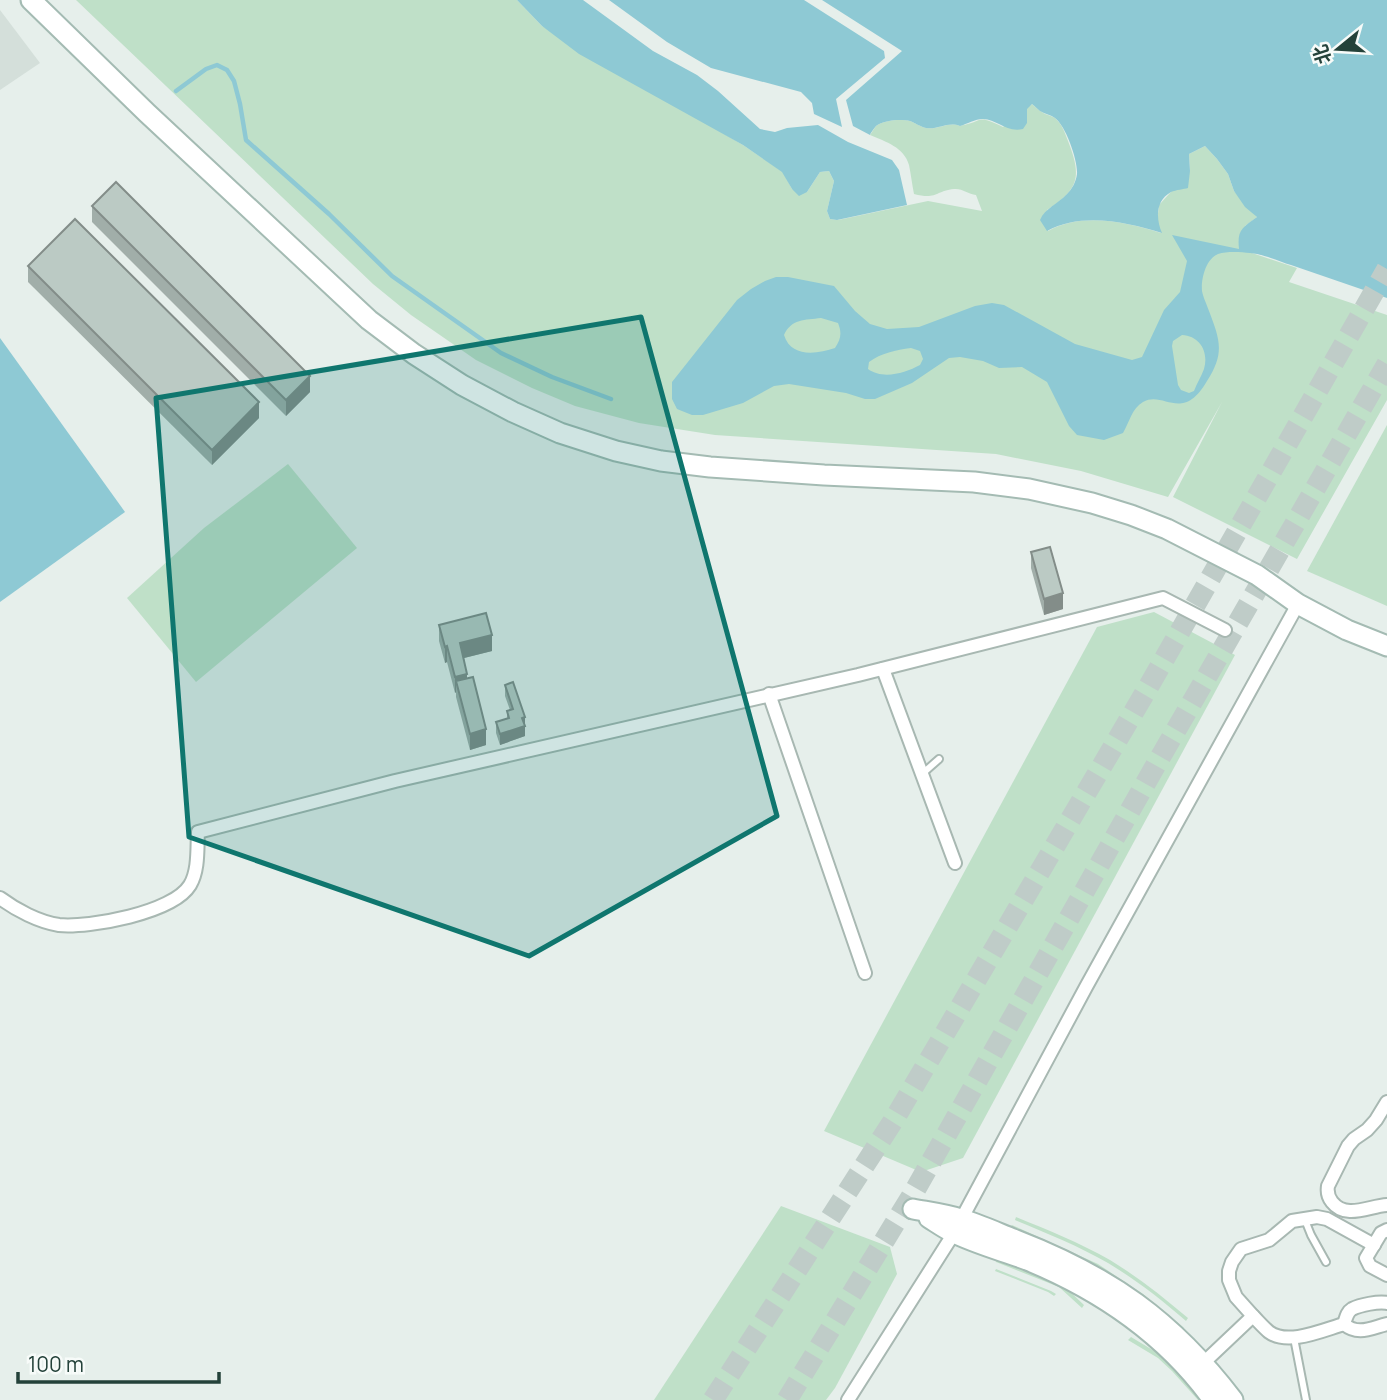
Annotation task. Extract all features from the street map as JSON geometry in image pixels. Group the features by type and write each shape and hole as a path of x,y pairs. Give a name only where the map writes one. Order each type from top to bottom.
{"street":[{"path":"31,0 147,113 369,320 453,379 513,412 560,433 616,451 661,461 723,468 974,482 1029,489 1092,503 1167,529 1257,575 1298,604 1347,630 1387,646"},
{"path":"0,898 36,918 59,925 124,918 163,906 177,898 190,885 195,867 198,832 395,780 883,669 1163,598 1225,631"},
{"path":"848,1400 957,1226 1298,604"},
{"path":"883,669 955,863"},
{"path":"769,695 866,972"},
{"path":"1387,1102 1376,1120 1348,1146 1327,1191 1335,1205 1347,1211 1387,1205"},
{"path":"1344,1324 1294,1338 1282,1338 1270,1333 1232,1290 1229,1280 1231,1262 1241,1249 1269,1240 1285,1225 1304,1218 1327,1219 1374,1245"},
{"path":"957,1226 1081,1286 1119,1309 1197,1368 1233,1400"},
{"path":"1387,1230 1381,1233 1366,1258 1370,1266 1387,1276"},
{"path":"1344,1324 1346,1315 1352,1309 1381,1301 1387,1303"},
{"path":"1197,1368 1253,1316"},
{"path":"1344,1324 1357,1332 1387,1324"},
{"path":"1197,1368 1213,1400"}],"lane":[{"path":"922,774 939,759"},
{"path":"1304,1218 1326,1262"},
{"path":"1294,1338 1306,1400"}],"highlighted area":[{"path":"641,317 777,816 529,956 189,837 156,398"}],"shaded area":[{"path":"0,10 40,63 0,90"}],"green space":[{"path":"76,0 517,0 542,26 743,145 783,172 792,189 807,192 820,172 829,171 834,181 827,211 830,219 838,220 928,201 982,211 976,195 960,189 932,196 914,194 907,159 894,146 870,135 876,126 888,121 910,121 931,128 951,124 960,126 984,120 1003,127 1032,104 1055,118 1067,138 1076,173 1075,181 1066,195 1047,210 1048,231 1061,225 1089,220 1133,225 1161,233 1157,222 1159,205 1190,171 1189,154 1205,146 1228,174 1234,191 1257,217 1245,226 1252,253 1297,268 1289,282 1387,315 1387,400 1297,559 1173,497 1222,402 1168,497 1081,471 996,454 715,435 639,423 575,406 476,360 411,315 373,284"},
{"path":"1387,425 1387,606 1307,571"},
{"path":"288,464 357,548 196,682 127,598 204,528"},
{"path":"1154,612 1235,655 963,1158 921,1172 824,1131 1097,627"},
{"path":"781,1206 890,1247 897,1274 835,1388 826,1400 654,1400"},
{"path":"1016,1217 1076,1242 1110,1260 1188,1318 1186,1321 1148,1290 1108,1263 1015,1220"},
{"path":"1012,1225 1098,1264 1143,1294 1184,1328 1181,1330 1010,1228"},
{"path":"995,1258 1063,1285 1084,1305 1082,1308 1059,1287 996,1262"},
{"path":"996,1269 1056,1294 1054,1296 995,1271"},
{"path":"1131,1337 1161,1355 1203,1400 1198,1400 1158,1358 1128,1340"}],"water":[{"path":"517,0 583,0 653,51 697,75 760,129 775,132 818,125 848,142 892,160 899,170 907,205 837,220 830,219 827,211 834,181 829,171 820,172 807,192 799,196 782,172 743,145 579,54 542,26"},
{"path":"609,0 804,0 884,51 885,58 836,99 842,127 814,114 812,103 801,92 711,68 667,42"},
{"path":"822,0 1387,0 1387,298 1260,255 1226,252 1214,256 1207,264 1202,286 1219,346 1213,371 1198,394 1189,401 1174,403 1151,399 1143,402 1133,412 1123,433 1104,440 1077,435 1069,426 1047,382 1022,367 999,368 983,361 960,357 949,358 912,383 875,399 789,384 774,386 743,403 703,415 692,415 677,409 672,399 672,382 737,300 751,289 776,277 834,286 870,324 887,329 919,327 975,306 992,303 1004,305 1075,344 1132,360 1142,357 1164,310 1180,292 1187,261 1172,235 1239,249 1242,230 1257,217 1245,207 1234,191 1228,174 1205,146 1189,154 1188,188 1171,192 1162,200 1158,216 1162,233 1134,225 1089,220 1061,225 1047,231 1040,220 1045,212 1071,190 1076,180 1077,168 1070,144 1059,122 1032,104 1027,109 1027,123 1023,129 1017,130 983,119 960,126 951,124 930,128 910,121 893,120 876,126 870,135 853,126 846,100 902,51","holes":["821,318 838,323 840,336 835,348 813,353 792,348 784,335 790,326 799,321","1182,335 1188,336 1194,338 1204,351 1204,369 1194,391 1189,393 1181,390 1178,385 1173,341","911,348 920,351 923,359 920,365 901,373 887,375 868,369 869,362 889,352"]},
{"path":"0,338 125,512 0,602"}],"building":[{"path":"116,182 310,376 286,400 92,206"},
{"path":"75,219 259,402 212,450 28,266"},
{"path":"1050,547 1063,593 1044,599 1031,552"},
{"path":"486,613 492,635 460,643 467,674 455,677 439,625"},
{"path":"473,677 486,729 470,734 456,681"},
{"path":"513,682 525,717 522,718 525,726 500,734 496,722 509,718 507,711 513,709 505,685"}],"waterway":[{"path":"176,91 206,69 217,65 227,70 234,81 246,140 329,214 392,276 501,353 552,377 611,399"}],"tunnel":[{"path":"713,1400 895,1118 1146,691 1387,269"},
{"path":"787,1400 914,1192 1387,364"}]}
